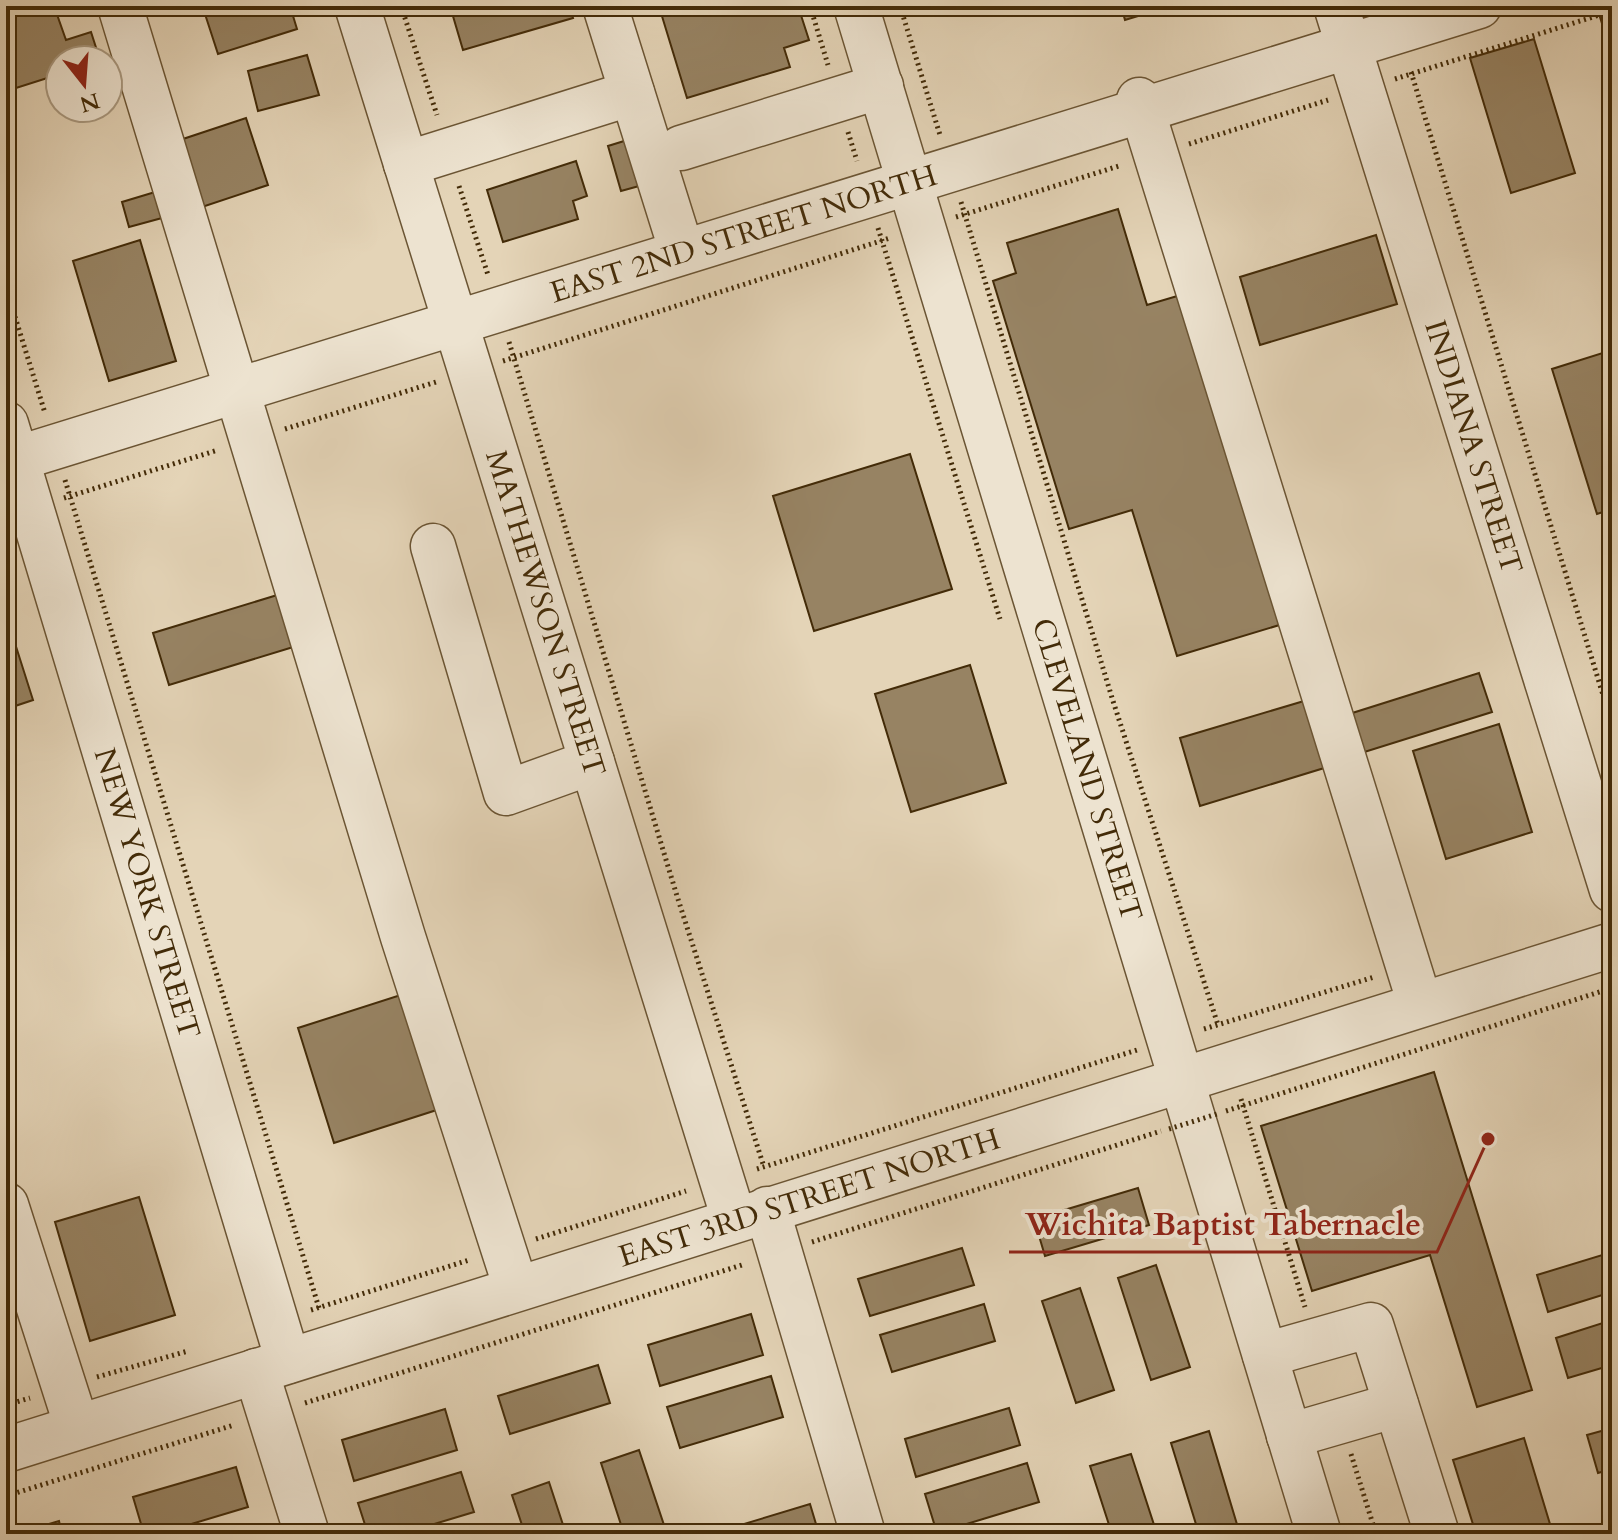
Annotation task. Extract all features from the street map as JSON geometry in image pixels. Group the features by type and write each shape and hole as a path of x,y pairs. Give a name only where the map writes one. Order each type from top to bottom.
{"street":[{"path":"120,6 408,952 510,1269"},
{"name":"MATHEWSON STREET","path":"357,6 592,762 747,1194 780,1253 863,1534"},
{"path":"605,6 682,252"},
{"name":"CLEVELAND STREET","path":"856,6 881,86 931,175 945,221 1174,1059 1319,1534"},
{"name":"INDIANA STREET","path":"1336,6 1612,890"},
{"name":"EAST 2ND STREET NORTH","path":"21,448 236,390 931,175 1140,105 1349,47 1479,6"},
{"path":"681,148 881,86"},
{"path":"406,164 632,93"},
{"path":"1140,105 1414,986"},
{"name":"NEW YORK STREET","path":"21,448 51,502 273,1351 269,1414 307,1534"},
{"path":"433,546 506,793 592,762"},
{"name":"EAST 3RD STREET NORTH","path":"6,1450 71,1408 273,1351 510,1269 1174,1059 1414,986 1612,945"},
{"path":"6,1205 71,1408"},
{"path":"1265,1355 1371,1325 1437,1534"},
{"path":"1289,1436 1396,1405"}],"path":[{"path":"401,6 498,309 677,896 747,1194"},
{"path":"900,6 931,175 945,221 1113,701 1316,1341"},
{"path":"51,502 1612,11"},
{"path":"1399,31 1612,724"},
{"path":"6,288 21,448 51,502 319,1308"},
{"path":"273,1351 319,1308 510,1269 1414,986"},
{"path":"6,1496 1612,988"},
{"path":"6,1405 71,1408 198,1348"},
{"path":"1341,1421 1376,1534"}],"building":[{"path":"6,6 54,6 66,40 91,32 95,44 44,44 44,79 16,88 6,58"},
{"path":"220,6 290,6 297,29 218,54 204,11"},
{"path":"450,6 569,6 573,18 463,50"},
{"path":"684,6 798,6 809,40 784,48 790,67 687,98 661,13"},
{"path":"1121,6 1171,6 1125,20"},
{"path":"1612,14 1612,56 1600,17"},
{"path":"1534,39 1575,173 1511,193 1470,58"},
{"path":"307,55 319,95 258,111 248,71"},
{"path":"246,118 268,185 199,208 177,141"},
{"path":"637,137 650,183 621,191 608,146"},
{"path":"576,161 587,196 573,201 578,219 503,242 487,190"},
{"path":"165,189 173,215 129,227 122,202"},
{"path":"1118,209 1147,305 1184,294 1286,623 1177,656 1132,510 1069,529 993,281 1016,273 1007,243"},
{"path":"1376,235 1397,304 1260,345 1240,277"},
{"path":"140,240 176,361 109,381 73,261"},
{"path":"1612,350 1612,509 1597,514 1552,369"},
{"path":"910,454 952,589 814,631 773,496"},
{"path":"287,592 303,644 169,685 153,633"},
{"path":"6,615 33,700 6,709"},
{"path":"970,665 1006,783 911,812 875,694"},
{"path":"1479,673 1492,712 1358,754 1346,715"},
{"path":"1314,698 1334,765 1200,806 1180,738"},
{"path":"1499,724 1532,832 1446,859 1413,751"},
{"path":"410,992 446,1107 334,1143 298,1028"},
{"path":"1434,1072 1532,1390 1477,1407 1430,1255 1312,1291 1261,1126"},
{"path":"1138,1188 1149,1225 1045,1256 1034,1219"},
{"path":"139,1197 175,1315 90,1341 55,1222"},
{"path":"962,1248 974,1285 870,1316 858,1279"},
{"path":"1612,1252 1612,1292 1548,1312 1537,1275"},
{"path":"1156,1265 1190,1367 1151,1380 1118,1278"},
{"path":"1080,1288 1114,1390 1076,1403 1042,1301"},
{"path":"984,1304 995,1341 892,1372 880,1335"},
{"path":"751,1314 763,1355 660,1386 648,1345"},
{"path":"1612,1320 1612,1365 1568,1378 1556,1338"},
{"path":"598,1365 610,1403 510,1434 498,1396"},
{"path":"771,1376 783,1417 680,1448 667,1407"},
{"path":"1009,1408 1020,1445 916,1477 905,1439"},
{"path":"445,1409 457,1450 354,1481 342,1440"},
{"path":"1612,1428 1612,1469 1598,1473 1587,1435"},
{"path":"1209,1431 1239,1531 1228,1534 1199,1534 1171,1443"},
{"path":"1524,1438 1553,1534 1476,1534 1453,1460"},
{"path":"639,1450 667,1534 624,1534 601,1463"},
{"path":"1131,1454 1157,1534 1112,1534 1090,1466"},
{"path":"1027,1463 1039,1502 937,1533 925,1494"},
{"path":"236,1467 248,1507 158,1534 144,1534 133,1497"},
{"path":"461,1472 474,1512 401,1534 368,1534 358,1503"},
{"path":"549,1482 566,1534 525,1534 512,1495"},
{"path":"810,1504 819,1534 711,1534"},
{"path":"59,1521 62,1534 15,1534"}],"place":[{"name":"Wichita Baptist Tabernacle","path":"1488,1139"}]}
